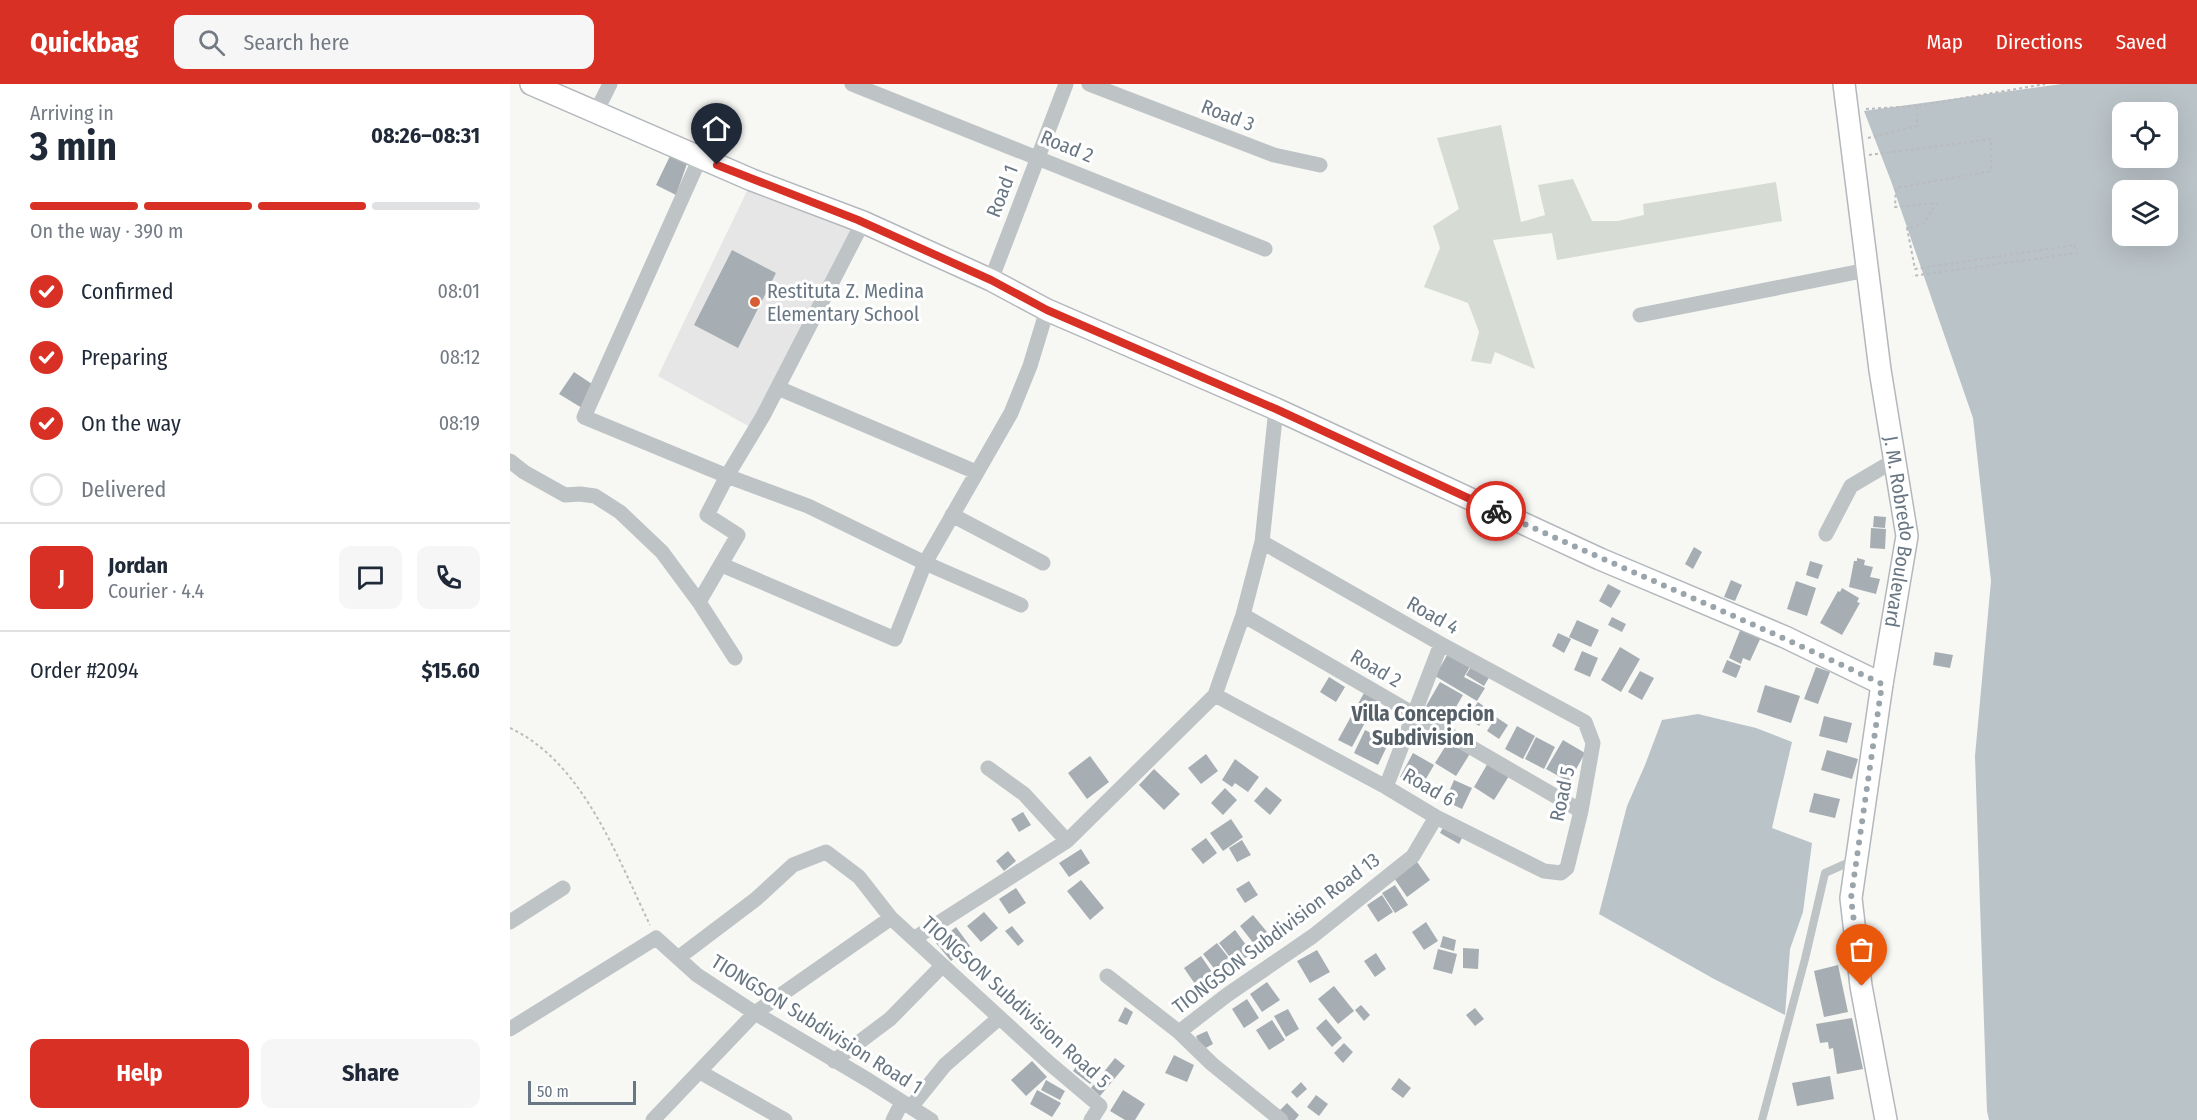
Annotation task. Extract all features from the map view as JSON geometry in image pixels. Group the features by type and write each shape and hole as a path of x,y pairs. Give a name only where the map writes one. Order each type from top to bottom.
{"main road":[{"path":"531,84 699,158 863,222 991,280 1047,310 1276,409 1600,559 1785,637 1882,684"},
{"name":"J. M. Robredo Boulevard","path":"1844,84 1867,270 1907,536 1882,684 1851,898 1862,986 1886,1120"}],"street":[{"path":"596,112 610,84"},
{"name":"Road 2","path":"852,84 1265,249"},
{"name":"Road 1","path":"991,280 1066,84"},
{"name":"Road 3","path":"1089,84 1274,155 1320,165"},
{"path":"699,158 584,417 726,476 808,506 925,563 1021,605"},
{"path":"699,602 738,535 707,515 726,476 778,388 863,222"},
{"path":"1640,315 1867,270"},
{"path":"722,565 895,639 925,563 1011,413 1030,366 1047,310"},
{"path":"778,388 876,432 976,472"},
{"path":"915,938 1067,841 1215,695 1243,615 1262,542 1276,409"},
{"path":"510,460 524,472 565,495 595,496 620,512 662,552 699,602 735,658"},
{"path":"1826,534 1851,486 1895,460"},
{"path":"952,515 1043,563"},
{"name":"Road 4","path":"1262,542 1441,644 1585,722"},
{"name":"Road 2","path":"1243,615 1581,811"},
{"path":"1386,787 1441,644"},
{"name":"Road 6","path":"1215,695 1386,787 1436,817 1544,871 1561,873"},
{"name":"Road 5","path":"1561,873 1567,868 1581,811 1593,743 1585,722"},
{"path":"988,768 1024,794 1067,841"},
{"name":"TIONGSON Subdivision Road 13","path":"1281,1120 1212,1064 1179,1032 1227,995 1313,936 1413,856 1436,817"},
{"name":"TIONGSON Subdivision Road 5","path":"678,958 756,899 793,866 826,852 859,878 891,918 915,938 942,966 1100,1106 1091,1120"},
{"path":"510,922 563,888"},
{"path":"653,1120 755,1013 891,918"},
{"path":"510,1029 656,938"},
{"name":"TIONGSON Subdivision Road 1","path":"656,938 697,975 931,1120"},
{"path":"834,1061 890,1019 942,966"},
{"path":"1107,976 1179,1032"},
{"path":"893,1120 945,1065 999,1018"},
{"path":"700,1072 785,1120"}],"lane":[{"path":"1762,1120 1805,959 1825,873 1857,858"}],"path":[{"path":"1866,109 1917,106 2045,84"},
{"path":"1862,139 1917,126 1917,106"},
{"path":"1864,155 1991,139 1991,171 1896,188 1894,207 1937,203 1923,224 1907,228 1915,269 2074,245 2077,253 1911,276"},
{"path":"510,728 554,758 575,786 602,825 656,938"}],"shaded area":[{"path":"2062,84 2197,84 2197,1120 1989,1120 1975,756 1991,581 1973,418 1891,181 1864,111"},
{"path":"1501,125 1521,222 1545,215 1538,185 1573,179 1592,221 1618,221 1644,215 1643,204 1776,182 1782,221 1557,260 1552,233 1493,240 1535,369 1495,352 1491,364 1471,361 1479,332 1468,303 1424,287 1440,248 1433,226 1459,209 1437,138"},
{"name":"Restituta Z. Medina Elementary School","path":"748,189 855,228 752,428 658,376"},
{"path":"1698,714 1756,728 1792,742 1772,828 1812,843 1803,912 1790,949 1785,1015 1714,979 1599,914 1627,806 1662,720"}],"building":[{"path":"670,156 688,161 676,195 656,185"},
{"path":"732,250 776,273 738,348 694,325"},
{"path":"574,372 592,384 582,408 559,394"},
{"path":"1874,516 1886,517 1885,528 1873,527"},
{"path":"1871,528 1886,529 1885,549 1870,548"},
{"path":"1694,547 1702,552 1693,569 1685,564"},
{"path":"1857,558 1865,560 1864,565 1873,567 1870,577 1880,579 1876,594 1849,587 1854,561 1857,561"},
{"path":"1810,561 1823,565 1818,579 1806,575"},
{"path":"1731,580 1742,585 1735,601 1724,597"},
{"path":"1796,581 1816,588 1807,616 1787,609"},
{"path":"1608,584 1621,591 1611,608 1599,601"},
{"path":"1842,588 1859,598 1857,602 1860,603 1842,635 1820,623"},
{"path":"1612,617 1626,624 1622,632 1608,625"},
{"path":"1577,620 1599,630 1591,647 1569,637"},
{"path":"1741,628 1761,637 1750,661 1743,658 1741,664 1729,658"},
{"path":"1558,633 1571,639 1564,653 1552,646"},
{"path":"1620,647 1640,659 1621,692 1601,680"},
{"path":"1450,650 1472,663 1464,677 1485,688 1477,701 1435,676"},
{"path":"1582,651 1598,658 1590,677 1574,670"},
{"path":"1935,652 1953,655 1950,668 1933,665"},
{"path":"1727,660 1741,666 1736,678 1722,672"},
{"path":"1472,665 1490,676 1484,686 1466,675"},
{"path":"1816,667 1830,672 1818,704 1804,699"},
{"path":"1640,671 1654,678 1642,700 1628,692"},
{"path":"1329,677 1345,687 1336,702 1320,692"},
{"path":"1440,682 1463,695 1449,719 1426,706"},
{"path":"1765,685 1800,696 1791,723 1757,712"},
{"path":"1364,693 1377,700 1352,747 1338,740"},
{"path":"1478,702 1489,710 1479,726 1467,718"},
{"path":"1824,716 1852,723 1847,743 1819,736"},
{"path":"1496,717 1508,725 1499,739 1487,731"},
{"path":"1517,726 1535,736 1523,759 1505,749"},
{"path":"1365,730 1389,742 1378,765 1354,753"},
{"path":"1536,737 1555,747 1544,769 1525,759"},
{"path":"1450,739 1471,752 1456,776 1435,763"},
{"path":"1563,740 1585,753 1569,782 1546,769"},
{"path":"1827,750 1858,759 1852,779 1821,770"},
{"path":"1413,753 1434,765 1420,789 1400,777"},
{"path":"1206,754 1218,771 1201,784 1188,768"},
{"path":"1090,756 1109,782 1087,799 1068,773"},
{"path":"1235,759 1259,777 1248,792 1235,783 1232,787 1222,780"},
{"path":"1488,763 1509,776 1494,800 1474,787"},
{"path":"1154,769 1180,794 1164,810 1139,785"},
{"path":"1454,780 1472,788 1462,809 1445,801"},
{"path":"1266,787 1282,800 1270,815 1254,801"},
{"path":"1225,788 1237,800 1223,815 1211,803"},
{"path":"1814,793 1840,799 1835,818 1809,812"},
{"path":"1023,812 1031,825 1019,832 1011,819"},
{"path":"1231,819 1243,837 1223,851 1210,833"},
{"path":"1444,826 1463,836 1459,844 1440,833"},
{"path":"1206,838 1217,853 1203,864 1191,849"},
{"path":"1242,840 1251,855 1237,862 1229,848"},
{"path":"1081,849 1090,863 1069,877 1059,863"},
{"path":"1008,851 1016,861 1004,871 996,861"},
{"path":"1415,859 1430,880 1407,897 1392,875"},
{"path":"1081,880 1104,908 1090,920 1067,891"},
{"path":"1249,881 1258,895 1245,903 1236,889"},
{"path":"1395,885 1408,905 1395,913 1382,893"},
{"path":"1016,888 1026,903 1009,914 999,899"},
{"path":"1382,895 1393,912 1378,922 1367,905"},
{"path":"984,912 998,928 981,942 967,926"},
{"path":"1253,915 1272,938 1258,949 1240,926"},
{"path":"1426,922 1438,941 1424,950 1412,932"},
{"path":"1012,926 1024,941 1018,946 1005,931"},
{"path":"956,927 970,946 951,961 936,943"},
{"path":"1235,930 1252,953 1236,965 1219,943"},
{"path":"1443,936 1456,940 1454,951 1440,947"},
{"path":"1217,943 1236,967 1222,979 1203,954"},
{"path":"1463,948 1479,949 1478,969 1463,968"},
{"path":"1438,949 1457,954 1452,974 1433,969"},
{"path":"1317,950 1330,972 1310,983 1297,961"},
{"path":"1376,953 1386,969 1375,977 1364,961"},
{"path":"1201,956 1216,978 1199,990 1184,968"},
{"path":"1838,965 1848,1012 1824,1017 1814,971"},
{"path":"1267,982 1280,1000 1262,1012 1250,994"},
{"path":"1334,986 1354,1011 1338,1024 1318,999"},
{"path":"1247,999 1259,1018 1244,1028 1232,1009"},
{"path":"1361,1005 1370,1015 1364,1021 1355,1010"},
{"path":"1125,1007 1133,1012 1127,1025 1118,1021"},
{"path":"1475,1008 1484,1019 1475,1026 1466,1015"},
{"path":"1288,1009 1299,1029 1286,1037 1274,1016"},
{"path":"1852,1018 1863,1069 1837,1074 1833,1048 1829,1049 1828,1042 1820,1043 1816,1024"},
{"path":"1326,1019 1342,1038 1332,1047 1316,1028"},
{"path":"1272,1020 1285,1040 1269,1050 1256,1030"},
{"path":"1207,1031 1213,1044 1202,1050 1196,1036"},
{"path":"1344,1043 1353,1052 1343,1063 1334,1053"},
{"path":"1174,1055 1194,1065 1187,1082 1165,1073"},
{"path":"1082,1058 1099,1072 1090,1084 1073,1071"},
{"path":"1115,1058 1125,1066 1100,1096 1091,1088"},
{"path":"1032,1061 1047,1077 1026,1096 1011,1080"},
{"path":"1830,1076 1834,1099 1797,1106 1792,1083"},
{"path":"1399,1078 1411,1088 1403,1098 1391,1089"},
{"path":"1046,1080 1065,1091 1060,1100 1041,1090"},
{"path":"1301,1082 1307,1089 1297,1098 1291,1092"},
{"path":"1037,1090 1061,1103 1052,1117 1030,1104"},
{"path":"1123,1090 1145,1104 1135,1120 1125,1120 1110,1111"},
{"path":"1316,1095 1328,1104 1319,1116 1307,1107"},
{"path":"1287,1103 1299,1115 1295,1120 1284,1120 1277,1113"}],"way so far":[{"path":"1496,511 1600,559 1785,637 1882,684 1851,898 1862,986"}],"place":[{"name":"Restituta Z. Medina Elementary School","path":"755,302"}],"district":[{"name":"Villa Concepcion Subdivision","path":"1423,726"}],"route":[{"path":"717,165 858,220 991,280 1047,310 1276,409 1496,511"}]}
